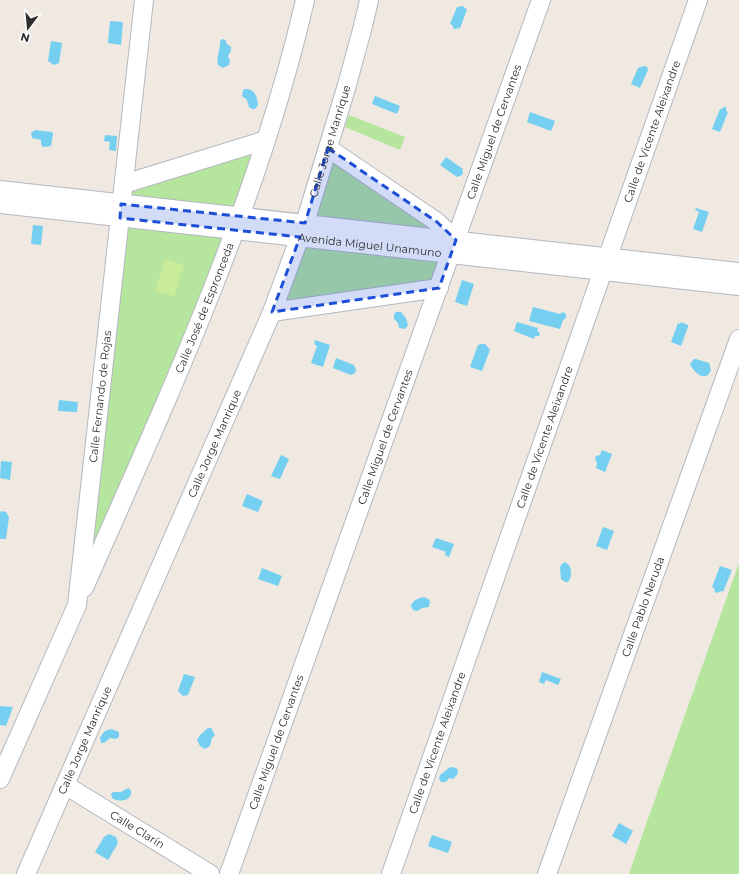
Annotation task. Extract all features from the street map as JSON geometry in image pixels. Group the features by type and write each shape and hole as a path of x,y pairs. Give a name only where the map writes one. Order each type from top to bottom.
{"street":[{"name":"Calle Fernando de Rojas","path":"0,779 77,606 144,0"},
{"name":"Calle José de Espronceda","path":"77,606 199,322 237,223 266,140 304,0"},
{"name":"Calle Jorge Manrique","path":"26,874 272,312 303,230 364,26 369,0"},
{"name":"Calle Miguel de Cervantes","path":"229,874 541,0"},
{"name":"Calle de Vicente Aleixandre","path":"390,874 698,0"},
{"path":"124,184 266,140"},
{"name":"Avenida Miguel Unamuno","path":"328,148 437,222 453,247"},
{"name":"Avenida Miguel Unamuno","path":"0,190 121,211"},
{"name":"Avenida Miguel Unamuno","path":"0,204 121,211 303,230 605,264 739,286"},
{"name":"Avenida Miguel Unamuno","path":"605,264 739,272"},
{"path":"272,312 439,288"},
{"name":"Calle Pablo Neruda","path":"547,874 739,339"},
{"name":"Calle Clarín","path":"65,785 210,874"}],"highlighted area":[{"path":"328,148 437,222 456,240 439,288 272,312 300,237 120,218 121,204 305,223"}],"green space":[{"path":"349,115 405,137 400,150 345,127"},
{"path":"250,154 252,155 236,207 130,198 131,191"},
{"path":"332,162 432,228 432,230 317,219 314,214"},
{"path":"127,227 223,235 225,239 98,539 95,540 93,538"},
{"path":"303,245 441,261 433,281 285,303"},
{"path":"165,259 184,265 174,297 155,291"},
{"path":"739,563 739,874 629,874 644,830"}],"water":[{"path":"461,6 467,10 460,28 454,29 450,24 457,7"},
{"path":"110,21 123,22 121,45 108,43"},
{"path":"222,39 226,40 226,43 231,47 231,51 228,56 230,61 229,65 223,68 218,65 220,41"},
{"path":"51,41 62,43 59,63 54,65 48,61"},
{"path":"644,66 647,67 648,70 640,88 631,84 638,68"},
{"path":"243,90 251,90 256,96 258,105 255,109 249,107 247,100 242,96"},
{"path":"375,96 400,106 397,114 372,104"},
{"path":"726,107 726,111 728,112 720,132 712,129 720,109"},
{"path":"530,112 555,121 551,131 527,122"},
{"path":"35,130 52,132 51,146 43,147 41,140 32,138 31,133"},
{"path":"105,135 117,136 116,151 109,150 110,142 104,141"},
{"path":"446,157 463,169 462,175 457,177 440,165"},
{"path":"696,208 709,212 702,232 693,229 699,212 695,210"},
{"path":"33,225 43,226 41,245 31,244"},
{"path":"462,280 474,284 467,306 455,302"},
{"path":"533,307 560,314 563,312 566,314 566,318 563,320 560,329 529,321"},
{"path":"396,312 401,312 406,318 408,325 405,329 399,328 398,323 394,319 394,314"},
{"path":"517,322 538,328 537,331 540,333 539,336 535,336 534,339 514,331"},
{"path":"681,322 688,325 688,327 681,346 671,342 678,323 680,324"},
{"path":"315,340 330,345 323,367 311,363 317,346 314,344"},
{"path":"485,344 490,350 482,371 470,367 478,345"},
{"path":"336,358 354,365 356,369 355,373 351,375 333,368"},
{"path":"694,359 709,363 711,370 709,374 703,376 694,371 690,364"},
{"path":"59,400 78,402 77,412 58,411"},
{"path":"602,450 612,454 605,472 596,468 596,456 600,455"},
{"path":"281,455 289,459 280,479 271,476"},
{"path":"1,461 12,462 10,480 0,478"},
{"path":"247,494 263,501 258,512 242,506"},
{"path":"0,512 6,512 9,517 6,539 0,539"},
{"path":"603,527 614,531 607,550 596,546"},
{"path":"436,538 454,544 449,557 445,555 446,552 432,547"},
{"path":"565,562 569,565 571,571 571,576 568,582 561,579 560,567"},
{"path":"720,566 732,570 723,592 721,591 717,593 712,587"},
{"path":"262,568 282,576 278,586 258,579"},
{"path":"424,597 430,600 429,607 422,608 417,611 413,610 411,606 413,602"},
{"path":"542,672 561,679 558,685 546,680 544,684 539,682"},
{"path":"184,674 195,677 188,695 183,696 178,691"},
{"path":"0,706 13,707 6,726 0,725"},
{"path":"208,728 211,728 215,735 212,738 210,746 205,749 200,746 197,740"},
{"path":"111,729 119,732 119,737 116,739 110,738 104,743 101,743 100,737 105,731"},
{"path":"450,767 458,770 457,775 453,779 449,778 446,782 441,782 439,779 440,775"},
{"path":"128,788 131,790 131,794 128,799 122,801 112,798 111,794 113,792 121,792"},
{"path":"619,823 633,831 626,844 612,836"},
{"path":"109,834 116,837 118,843 108,860 95,852 104,837"},
{"path":"432,835 452,842 448,853 428,846"}]}
